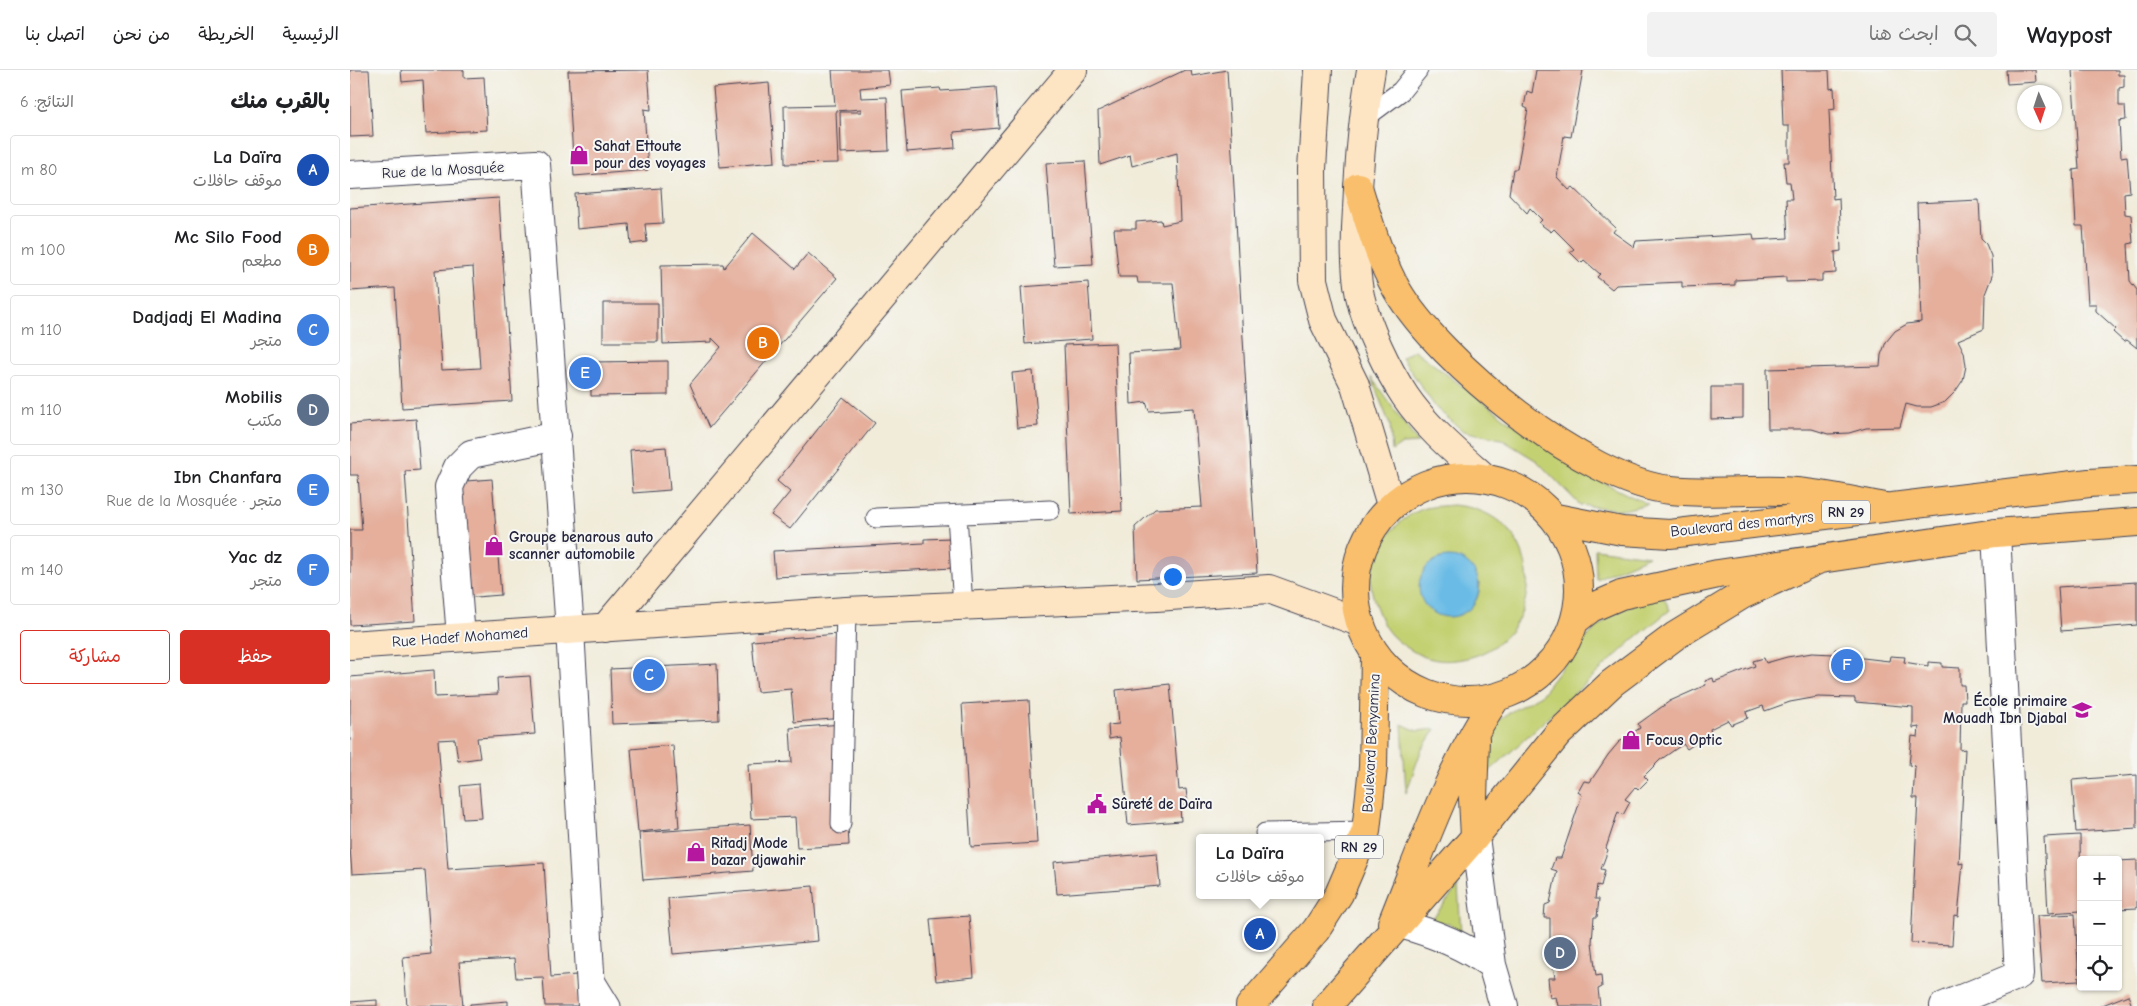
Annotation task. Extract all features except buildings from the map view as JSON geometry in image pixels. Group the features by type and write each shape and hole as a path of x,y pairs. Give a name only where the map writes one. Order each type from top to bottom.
{"highway":[{"path":"1358,187 1372,231 1396,289 1433,339 1502,403 1589,461 1629,480 1670,490 1783,491 1885,507"},
{"path":"1451,477 1484,477 1524,491 1556,518 1570,541 1579,566 1581,592 1577,619 1565,646 1547,669 1524,687 1496,698 1462,701 1429,695 1398,678 1375,654 1359,622 1354,590 1358,559 1371,529 1391,505 1419,486 1451,477"},
{"name":"Boulevard des martyrs","path":"1556,518 1622,531 1670,534 2089,483 2137,480"},
{"path":"1577,619 1590,608 1621,595 1652,586 1718,574 1996,533 2137,522"},
{"path":"1327,1006 1475,837 1558,734 1612,684 1675,636 1742,595 1820,559"},
{"name":"Boulevard Benyamina","path":"1250,1006 1316,930 1339,894 1366,831 1373,767 1375,654"},
{"path":"1392,934 1441,802 1474,731 1496,698"},
{"path":"1474,731 1473,799 1475,837"}],"street":[{"path":"605,628 1073,70"},
{"path":"1318,70 1312,169 1313,280 1323,320 1355,385 1391,505"},
{"path":"1371,70 1362,120 1358,187 1355,249 1360,296 1382,357 1411,403 1441,438 1484,477"},
{"name":"Rue de la Mosquée","path":"350,175 536,164 557,436"},
{"path":"460,637 449,487 458,467 471,454 557,436 592,1006"},
{"path":"1944,1006 2019,976 1996,533"},
{"name":"Rue Hadef Mohamed","path":"350,645 846,611 1156,597 1269,589 1359,622"},
{"path":"1475,837 1492,965 1504,1006"},
{"path":"1392,934 1448,939 1492,965"}],"lane":[{"path":"1362,120 1401,91 1418,70"},
{"path":"876,518 1050,510"},
{"path":"957,515 963,606"},
{"path":"841,824 846,611"},
{"path":"1265,833 1366,831"},
{"path":"590,973 611,1006"}],"green space":[{"path":"1414,350 1556,454 1616,489 1648,504 1623,510 1580,505 1537,461 1501,439 1463,431 1436,408 1402,358"},
{"path":"1371,377 1418,443 1402,444 1392,451 1390,425"},
{"path":"1453,505 1478,510 1502,523 1517,542 1526,565 1527,589 1521,613 1508,634 1488,650 1462,659 1445,661 1418,654 1390,634 1374,602 1371,574 1379,549 1394,528 1404,519 1426,508","holes":["1441,558 1480,584 1476,599 1467,611 1426,568"]},
{"path":"1595,549 1649,556 1596,579"},
{"path":"1652,594 1664,598 1670,610 1634,639 1481,779 1482,733 1512,711 1541,695 1582,641 1612,615"},
{"path":"1402,724 1417,731 1435,729 1421,751 1406,793"},
{"path":"1458,887 1461,933 1449,923 1430,921"}],"water":[{"path":"1449,557 1466,562 1474,570 1479,587 1474,604 1466,612 1449,617 1432,612 1424,604 1419,587 1424,570 1432,562"}],"place":[{"name":"Sahat Ettoute pour des voyages","path":"579,155"},
{"name":"Mc Silo Food","path":"763,343"},
{"name":"Ibn Chanfara","path":"585,373"},
{"name":"Groupe benarous auto scanner automobile","path":"494,546"},
{"name":"Yac dz","path":"1847,665"},
{"name":"Dadjadj El Madina","path":"649,675"},
{"name":"École primaire Mouadh Ibn Djabal","path":"2082,710"},
{"name":"Focus Optic","path":"1631,740"},
{"name":"Sûreté de Daïra","path":"1097,804"},
{"name":"Ritadj Mode bazar djawahir","path":"696,852"},
{"name":"La Daïra","path":"1260,934"},
{"name":"Mobilis","path":"1560,953"}]}
